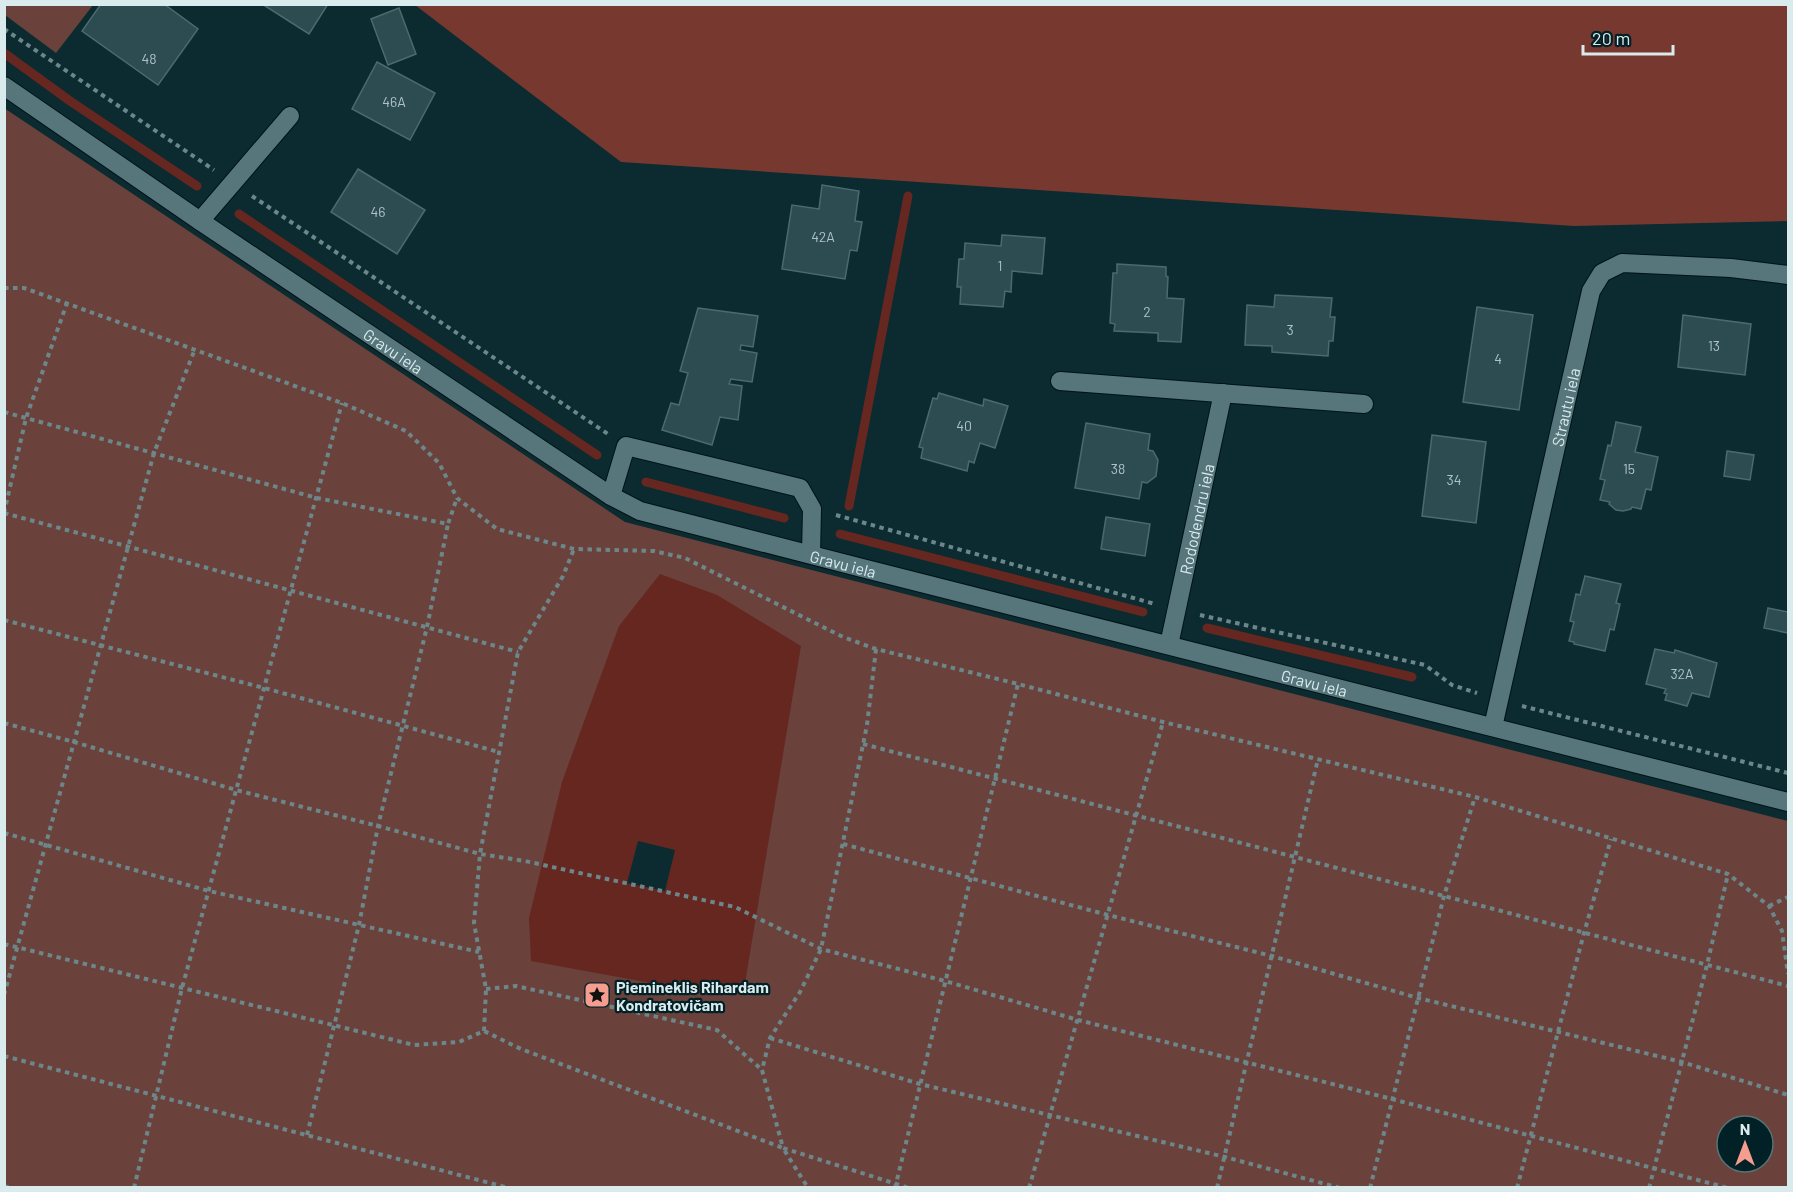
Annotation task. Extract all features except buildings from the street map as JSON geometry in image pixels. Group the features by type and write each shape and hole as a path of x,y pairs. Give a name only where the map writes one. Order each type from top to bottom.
{"street":[{"name":"Gravu iela","path":"4,86 200,221 611,496 640,511 1788,802"},
{"path":"200,221 290,116"},
{"name":"Strautu iela","path":"1493,727 1591,291 1602,273 1622,263 1731,268 1788,275"},
{"path":"1060,381 1364,404"},
{"name":"Rododendru iela","path":"1169,645 1223,393"},
{"path":"611,496 626,446 800,488 812,509 811,554"}],"path":[{"path":"4,28 626,446"},
{"path":"4,288 24,288 67,303 342,403 406,431 439,463 458,498 497,529 574,549 654,551 685,558 843,637 876,650 1475,797 1728,874 1769,906 1782,931 1788,974"},
{"path":"67,303 26,418 4,513 518,652"},
{"path":"4,995 154,453 195,349"},
{"path":"134,1188 182,988 342,403"},
{"path":"4,412 316,498 448,524"},
{"path":"308,1135 336,1026 359,925 378,825 427,627 448,524 458,498"},
{"path":"812,509 1177,610 1425,665 1452,685 1500,700 1788,773"},
{"path":"484,1031 486,989 474,923 480,854 499,752 518,652 563,576 574,549"},
{"path":"4,620 499,752"},
{"path":"808,1188 783,1148 762,1070 770,1038 800,993 821,949 863,744 876,650"},
{"path":"895,1186 1018,684"},
{"path":"1029,1188 1163,722"},
{"path":"4,723 236,790 378,825 480,854 525,861 735,907 821,949 945,981 1078,1020 1392,1099 1728,1188"},
{"path":"863,744 1788,986"},
{"path":"1218,1188 1318,759"},
{"path":"1370,1188 1444,896 1475,797"},
{"path":"4,833 208,891 479,952"},
{"path":"1517,1188 1611,839"},
{"path":"843,844 1272,956 1418,998 1682,1062 1788,1095"},
{"path":"1649,1188 1707,965 1728,874"},
{"path":"1769,906 1788,897"},
{"path":"4,944 414,1045 459,1042 484,1031 521,1049 783,1148 895,1186 909,1188"},
{"path":"486,989 516,986 717,1030 762,1070"},
{"path":"770,1038 920,1084 1225,1157 1340,1188"},
{"path":"4,1056 509,1188"},
{"path":"4,1186 12,1188"}],"shaded area":[{"path":"5,4 93,5 56,53 5,15"},
{"path":"415,5 1788,5 1788,221 1574,226 621,162"},
{"path":"4,108 625,522 1788,821 1788,1187 5,1187"},
{"path":"660,574 717,595 801,646 745,983 678,988 531,961 529,918 562,782 619,626"}],"pier":[{"path":"638,841 675,850 665,891 627,883"}],"waterway":[{"path":"4,53 70,101 197,186"},
{"path":"849,506 908,196"},
{"path":"239,214 597,455"},
{"path":"646,482 784,518"},
{"path":"840,534 1143,612"},
{"path":"1207,628 1412,677"}],"place":[{"name":"Piemineklis Rihardam Kondratovičam","path":"597,995"}]}
